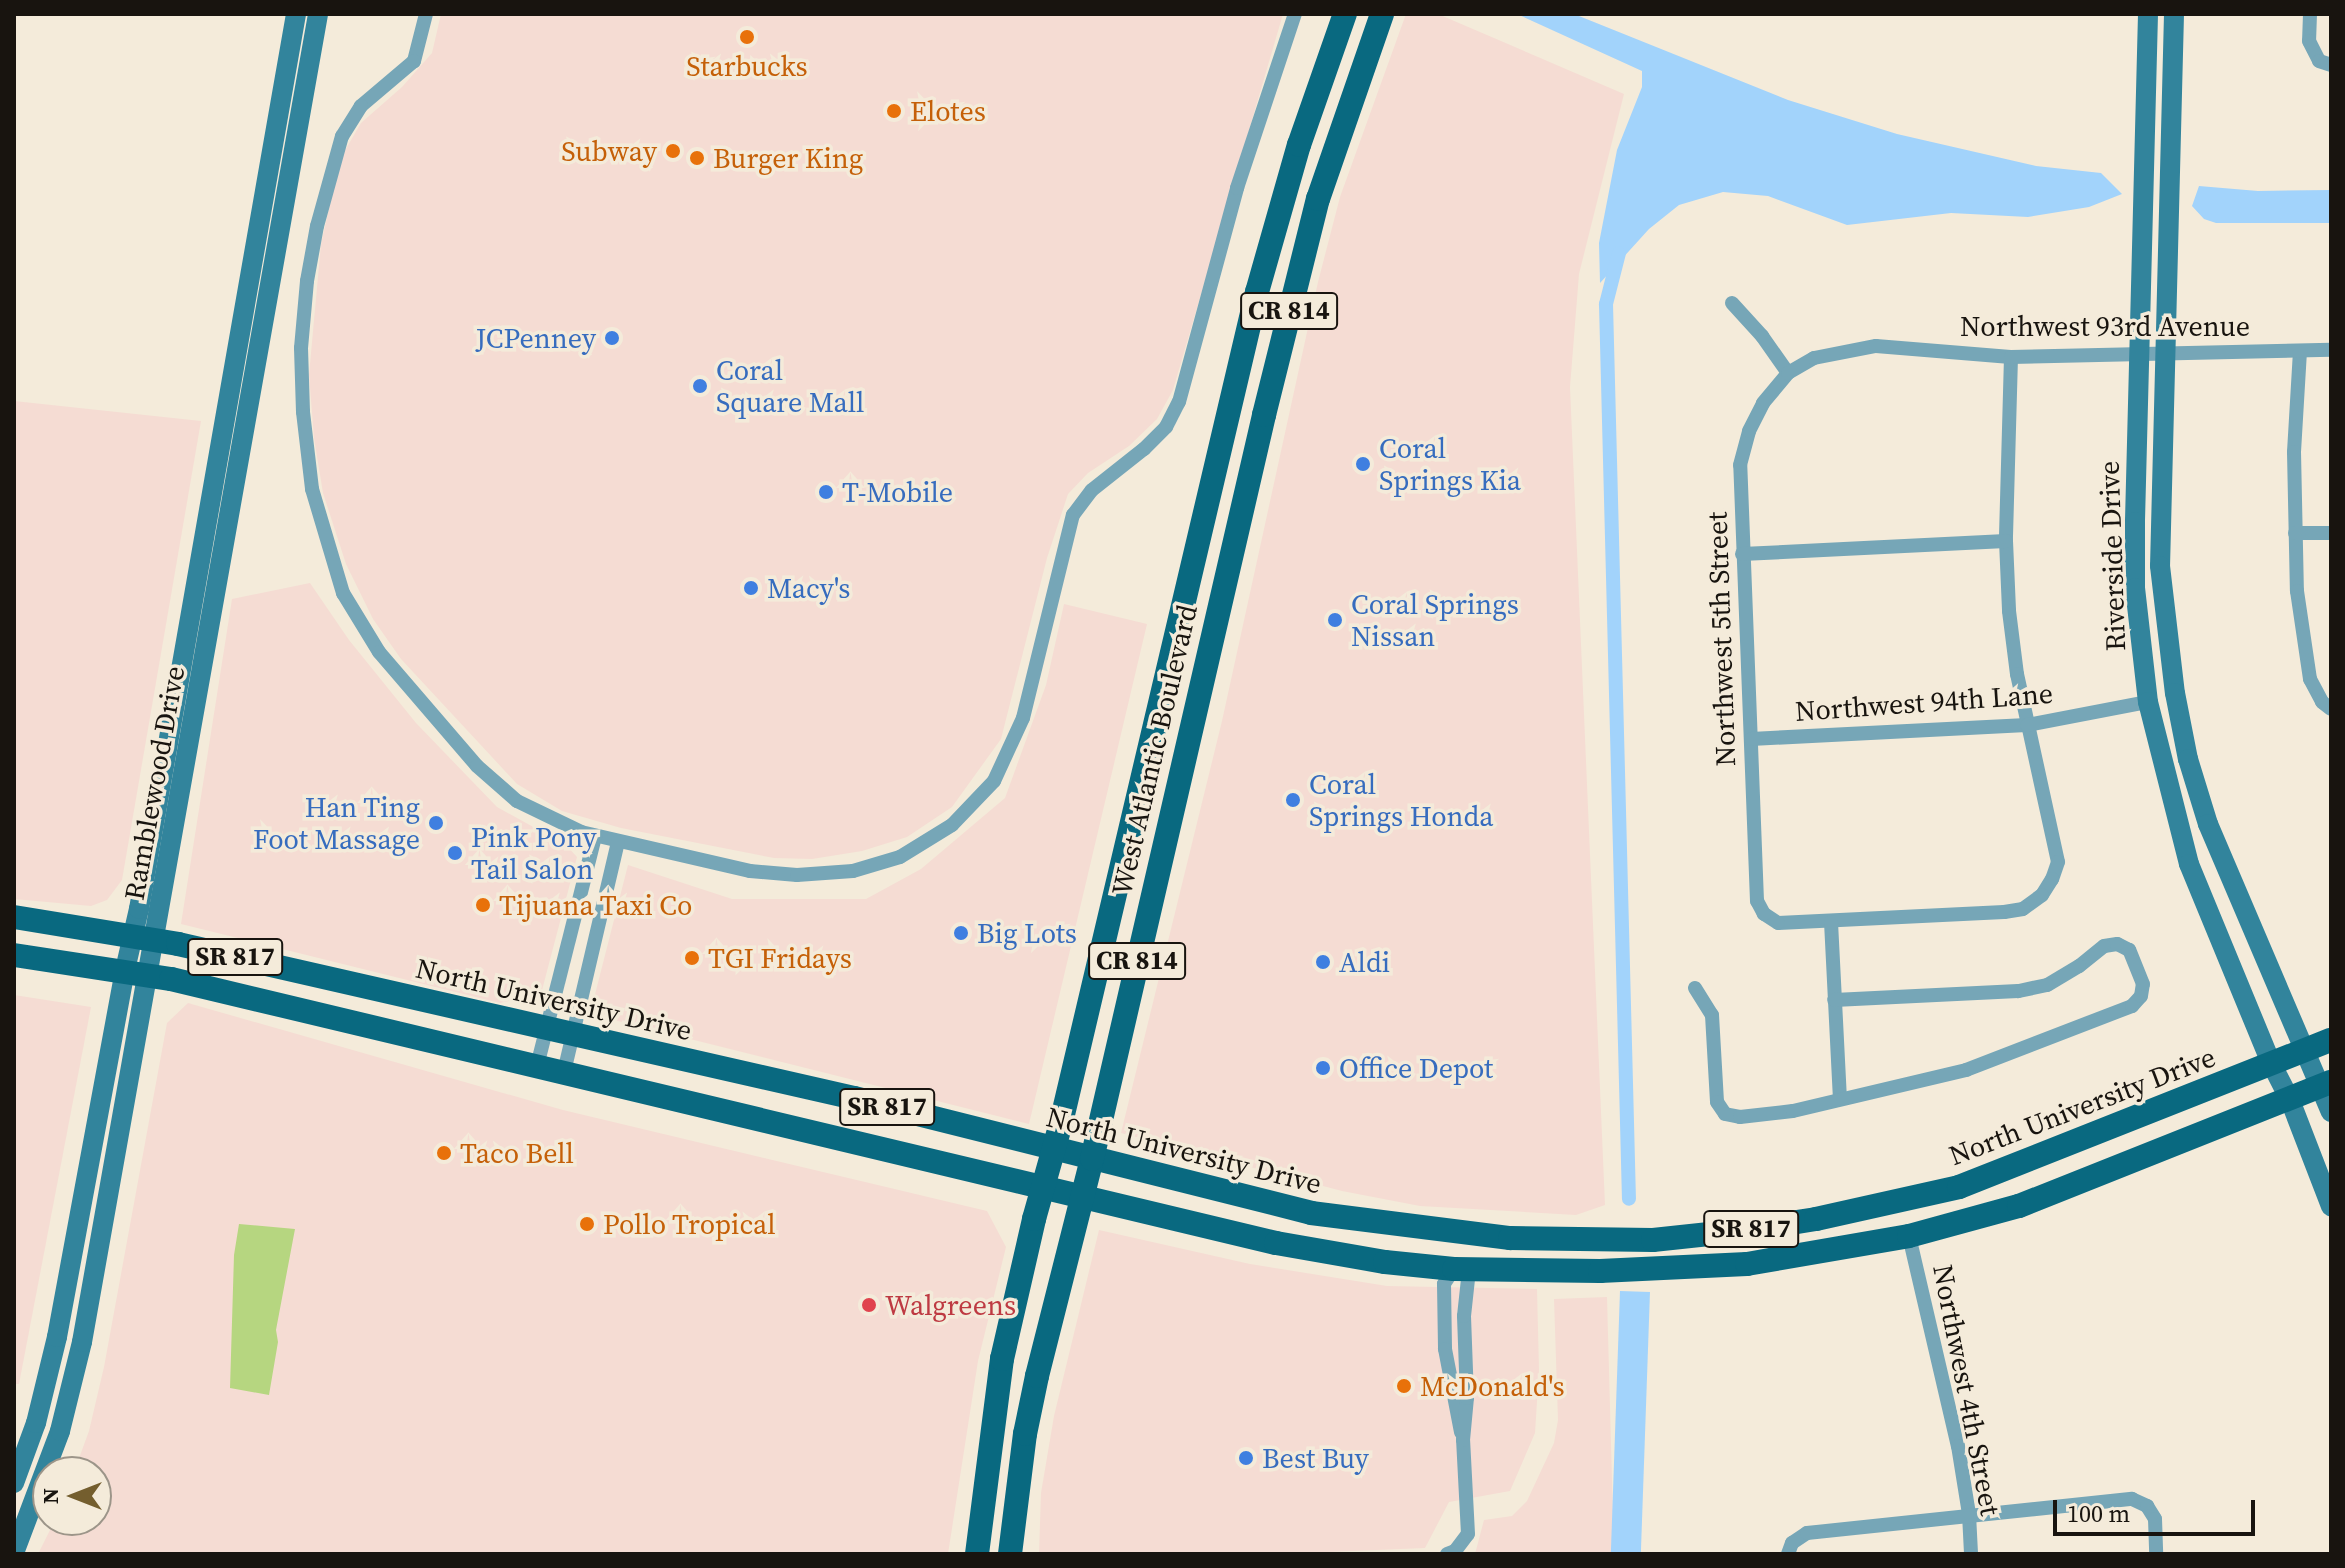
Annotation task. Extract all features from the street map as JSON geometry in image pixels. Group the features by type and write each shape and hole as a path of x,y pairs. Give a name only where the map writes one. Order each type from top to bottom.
{"main road":[{"name":"West Atlantic Boulevard","path":"977,1554 1002,1359 1042,1188 1054,1150 1257,292 1299,145 1345,14"},
{"name":"West Atlantic Boulevard","path":"1010,1554 1025,1434 1092,1159 1180,763 1298,274 1318,199 1382,14"},
{"name":"North University Drive","path":"14,917 145,937 854,1098 1311,1213 1449,1233 1510,1238 1653,1240 1816,1219 1959,1187 2331,1040"},
{"name":"SR 817","path":"14,955 149,975 1276,1243 1385,1262 1462,1269 1600,1271 1731,1265 1821,1254 1909,1236 2019,1206 2326,1084"},
{"path":"1909,1236 1915,1219 1959,1187"},
{"path":"1385,1262 1422,1251 1449,1233"},
{"path":"1462,1269 1470,1252 1510,1238"}],"street":[{"name":"Ramblewood Drive","path":"14,1553 60,1431 74,1377 149,975 145,937 296,14"},
{"name":"Ramblewood Drive","path":"14,1483 36,1423 60,1323 125,970 145,937 318,14"},
{"path":"426,14 414,61 361,106 342,136 317,226 301,348 312,489 343,593 379,652 477,766 517,801 545,817 595,836 750,871 797,875 853,871 921,847 952,825 989,788 1018,735 1073,515 1092,490 1144,449 1166,427 1179,402 1237,188 1295,14"},
{"name":"Riverside Drive","path":"2148,14 2135,588 2148,702 2189,864 2271,1063 2290,1100 2331,1206"},
{"name":"Riverside Drive","path":"2174,14 2160,566 2175,693 2188,759 2208,824 2303,1050 2326,1084 2331,1112"},
{"path":"2310,14 2309,41 2325,63"},
{"path":"1732,303 1762,336 1788,373"},
{"name":"Northwest 93rd Avenue","path":"1788,373 1814,358 1876,346 2011,357 2331,350"},
{"path":"2300,351 2294,452 2295,533 2310,679 2326,706"},
{"path":"1840,1099 1831,922 2023,909 2042,895 2058,862 2027,725 2009,611 2006,541 2011,357"},
{"name":"Northwest 5th Street","path":"1788,373 1763,403 1743,453 1742,554 1757,901 1764,914 1778,923 1831,922"},
{"path":"2295,533 2331,533"},
{"path":"1742,554 2006,541"},
{"name":"Northwest 94th Lane","path":"1751,739 2027,725 2148,702"},
{"path":"537,1066 595,836"},
{"path":"564,1072 618,842"},
{"path":"1695,988 1712,1015 1717,1102 1725,1114 1740,1117 1793,1111 1966,1070 2132,1006 2141,996 2143,984 2129,950 2117,944 2104,946 2047,985 2018,991 1834,1000"},
{"name":"Northwest 4th Street","path":"1909,1236 1958,1446 1969,1514 1971,1554"},
{"path":"1451,1553 1468,1534 1463,1440 1445,1349 1444,1284 1462,1269"},
{"path":"1462,1269 1467,1398 1463,1440"},
{"path":"1790,1548 1807,1533 2132,1499 2147,1506 2155,1519 2156,1554"}],"shaded area":[{"path":"441,14 1283,14 1173,390 1157,419 1129,446 1088,473 1068,494 1047,558 1001,739 952,807 907,837 862,851 812,859 774,858 621,828 562,811 517,784 401,659 373,619 346,564 323,493 314,438 309,375 321,244 340,159 361,123 402,87 432,53"},
{"path":"1406,14 1438,14 1624,94 1579,274 1570,387 1605,1205 1576,1215 1420,1206 1342,1191 1121,1133 1222,721 1318,282 1340,197"},
{"path":"14,401 201,421 122,880 107,900 91,906 14,899"},
{"path":"310,583 349,640 416,723 497,807 566,845 577,857 541,994 500,1003 181,924 232,599"},
{"path":"1064,604 1147,624 1029,1124 590,1014 628,865 732,899 866,899 921,869 1005,798 1046,685"},
{"path":"14,995 91,1007 19,1384 14,1384"},
{"path":"188,1003 563,1110 987,1211 1006,1247 978,1361 948,1554 38,1554 47,1536 112,1536 112,1456 80,1456 104,1367 167,1023"},
{"path":"1099,1230 1250,1264 1387,1286 1537,1289 1539,1370 1535,1433 1510,1491 1449,1502 1425,1548 1279,1554 1039,1554 1041,1493 1054,1416"},
{"path":"1607,1297 1614,1554 1475,1554 1484,1520 1512,1516 1527,1501 1554,1443 1558,1420 1554,1299"}],"green space":[{"path":"239,1224 295,1229 276,1330 278,1342 269,1395 230,1388 234,1255"}],"water":[{"path":"1517,14 1574,14 1788,100 1897,134 2036,166 2101,173 2122,194 2089,207 2028,217 1951,213 1847,225 1768,196 1723,192 1679,205 1649,229 1600,283 1599,243 1617,150 1642,87 1642,71"},
{"path":"2199,186 2258,191 2331,190 2331,223 2216,223 2204,219 2192,206"},
{"path":"1620,1291 1650,1292 1641,1554 1611,1554"}],"waterway":[{"path":"1619,253 1606,304 1629,1199"}],"place":[{"name":"Starbucks","path":"747,37"},
{"name":"Elotes","path":"894,111"},
{"name":"Subway","path":"673,151"},
{"name":"Burger King","path":"697,158"},
{"name":"JCPenney","path":"612,338"},
{"name":"Coral Square Mall","path":"700,386"},
{"name":"Coral Springs Kia","path":"1363,464"},
{"name":"T-Mobile","path":"826,492"},
{"name":"Macy's","path":"751,588"},
{"name":"Coral Springs Nissan","path":"1335,620"},
{"name":"Coral Springs Honda","path":"1293,800"},
{"name":"Han Ting Foot Massage","path":"436,823"},
{"name":"Pink Pony Tail Salon","path":"455,853"},
{"name":"Tijuana Taxi Co","path":"483,905"},
{"name":"Big Lots","path":"961,933"},
{"name":"TGI Fridays","path":"692,958"},
{"name":"Aldi","path":"1323,962"},
{"name":"Office Depot","path":"1323,1068"},
{"name":"Taco Bell","path":"444,1153"},
{"name":"Pollo Tropical","path":"587,1224"},
{"name":"Walgreens","path":"869,1305"},
{"name":"McDonald's","path":"1404,1386"},
{"name":"Best Buy","path":"1246,1458"}]}
